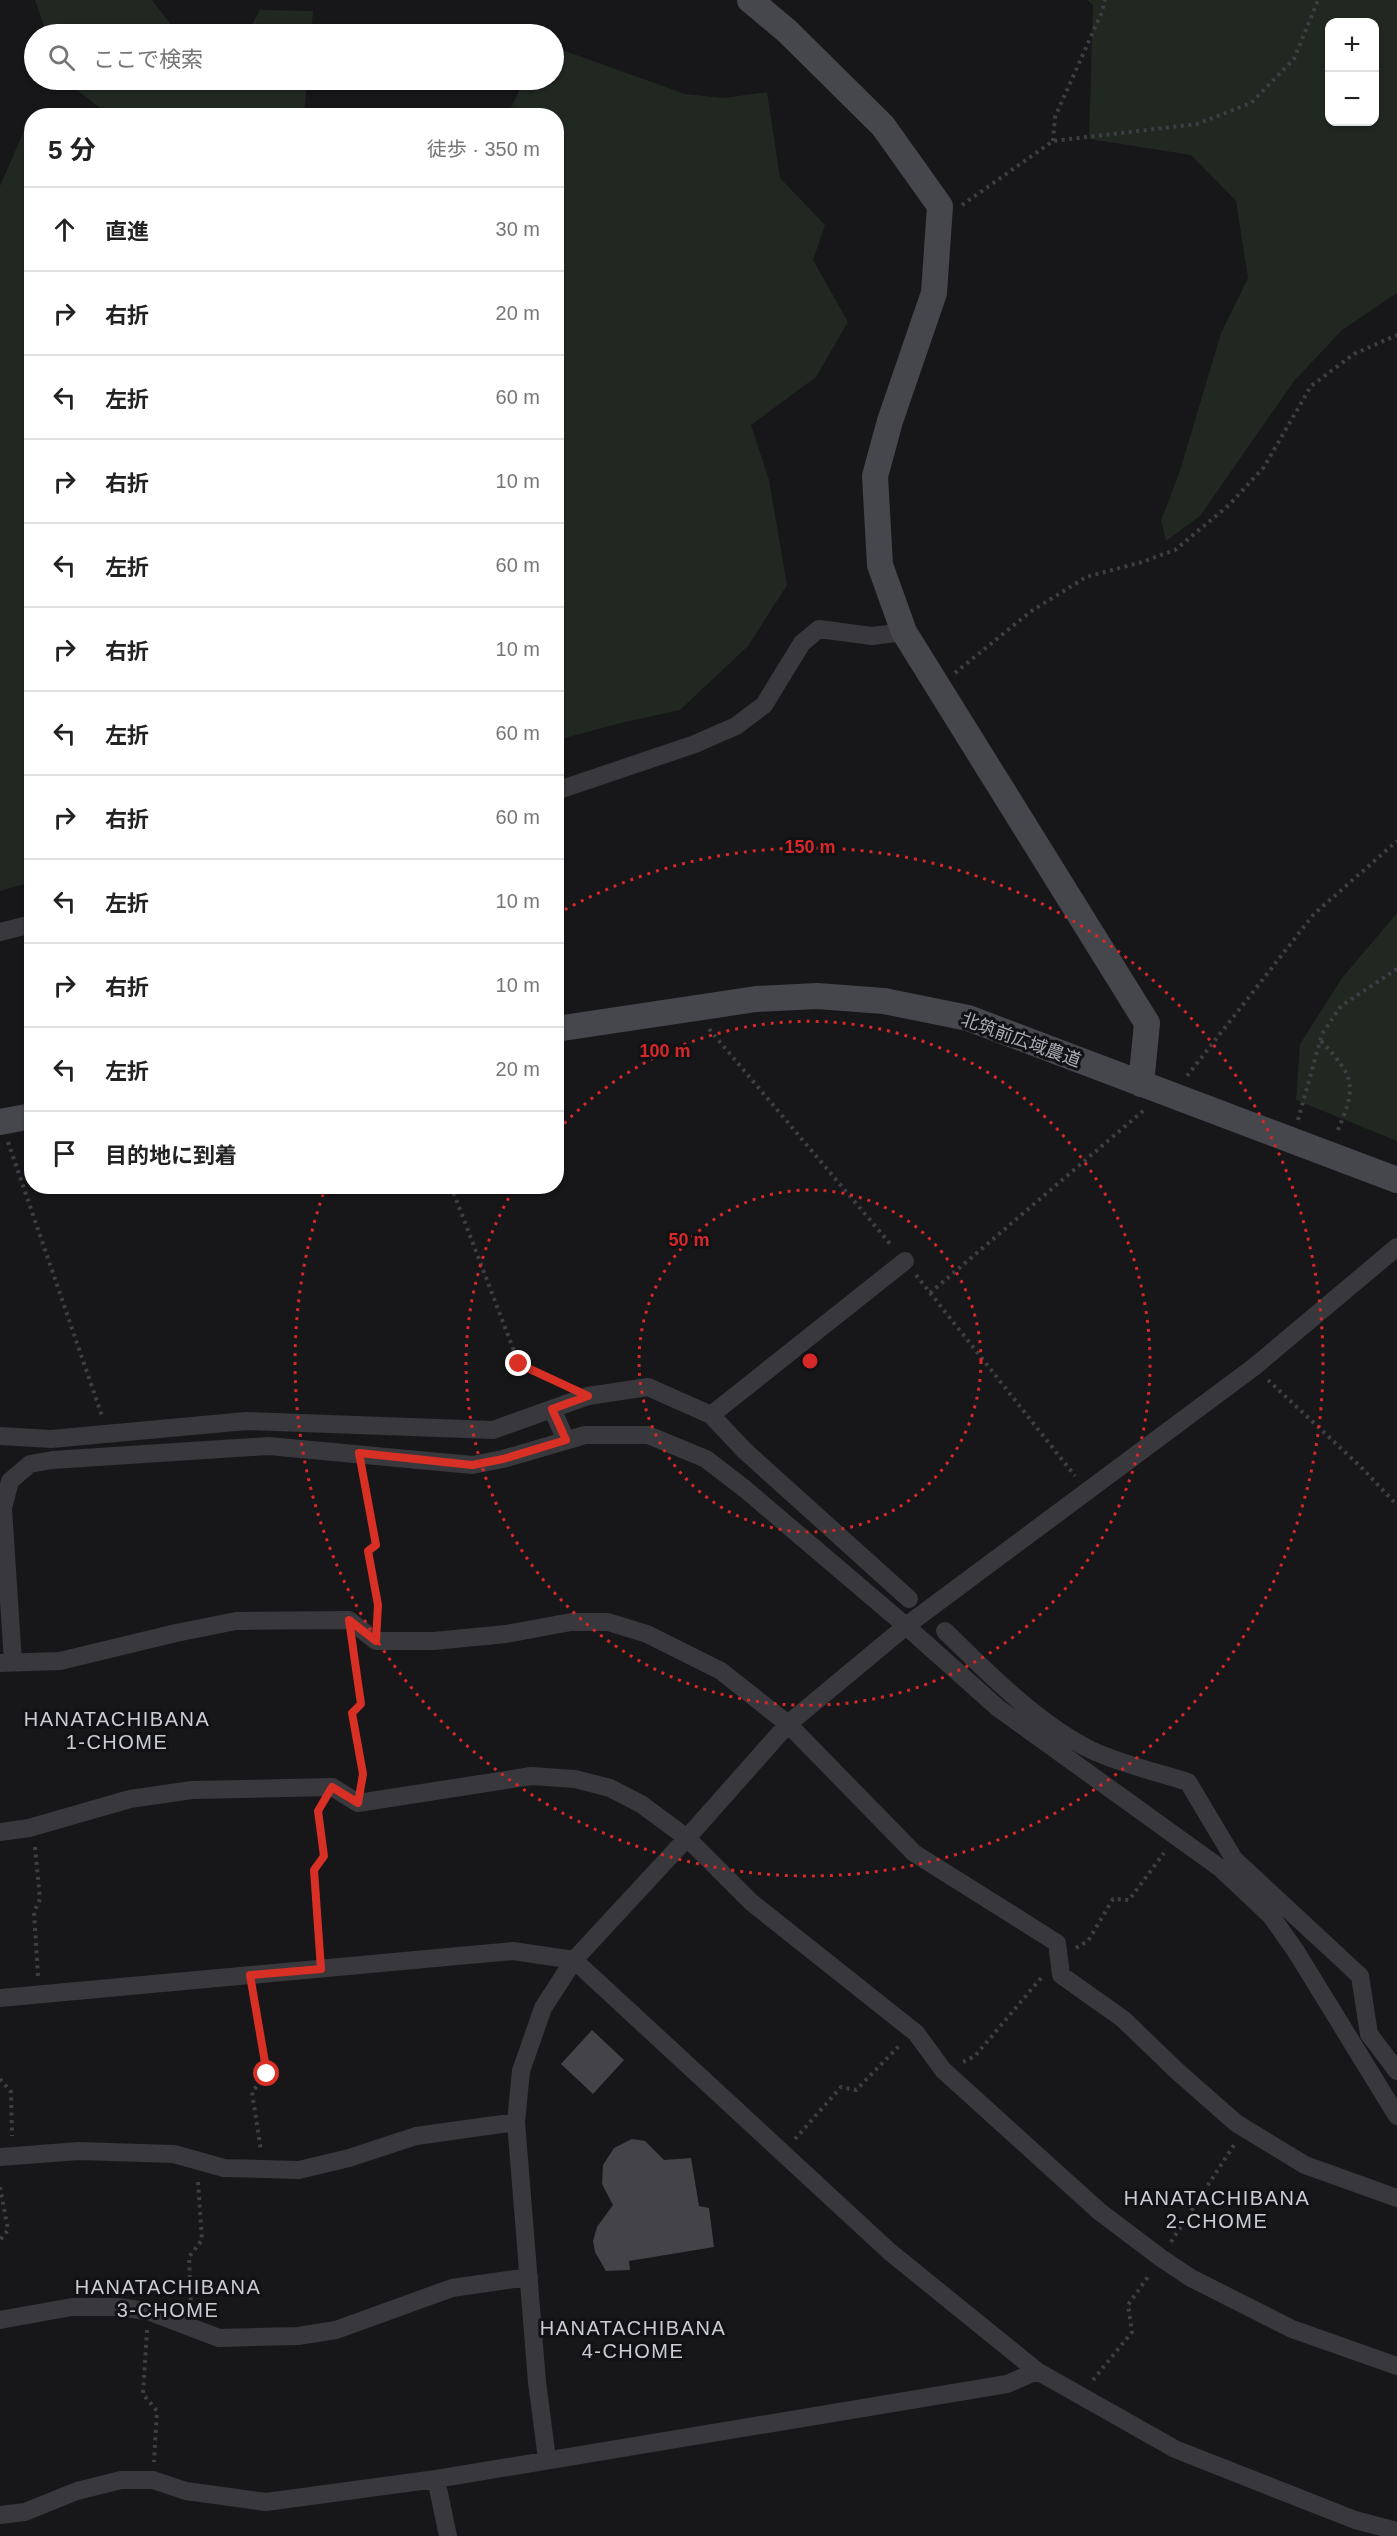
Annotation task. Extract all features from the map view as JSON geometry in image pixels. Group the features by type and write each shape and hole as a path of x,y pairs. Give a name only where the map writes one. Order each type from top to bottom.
{"street":[{"path":"750,0 787,31 883,126 940,206 934,293 890,421 875,476 880,565 904,632 1147,1023 1157,1090"},
{"path":"564,788 695,744 736,726 764,705 802,643 819,629 872,636 904,632"},
{"path":"0,932 24,926"},
{"name":"北筑前広域農道","path":"564,1028 756,999 816,996 884,1001 968,1018 1397,1180"},
{"path":"1,1122 24,1118"},
{"path":"548,2459 537,2382 516,2122 521,2071 543,2008 574,1960 788,1724 906,1626 1254,1366 1397,1247"},
{"path":"711,1415 904,1261"},
{"path":"0,1436 51,1439 246,1421 493,1430 588,1396 648,1386 711,1415 744,1450 909,1599"},
{"path":"552,1409 566,1440"},
{"path":"1397,2116 1297,1953 1271,1916 1220,1868 998,1708 906,1626 745,1489 706,1459 648,1435 585,1435 503,1459 472,1465 269,1446 52,1460 30,1464 10,1481 3,1508 7,1663 60,1661 236,1621 349,1620 376,1641 434,1641 506,1634 571,1622 608,1622 647,1634 721,1671 788,1724 914,1853 1057,1943 1061,1976 1123,2019 1177,2072 1245,2129 1305,2165 1397,2198"},
{"path":"945,1631 1005,1689 1065,1734 1092,1750 1188,1782 1234,1859 1360,1976 1369,2034 1397,2071"},
{"path":"0,1832 33,1827 130,1799 192,1790 332,1787 358,1803 531,1776 575,1779 610,1788 641,1804 687,1838 751,1902 916,2032 943,2070 1100,2212 1161,2258 1191,2278 1292,2329 1397,2366"},
{"path":"0,1998 513,1951 574,1960 890,2252 1037,2371 1175,2449 1355,2520 1397,2531"},
{"path":"6,2156 79,2151 174,2154 224,2168 299,2170 349,2158 416,2136 516,2122"},
{"path":"0,2320 72,2307 117,2307 148,2311 219,2338 298,2336 336,2330 452,2288 530,2277"},
{"path":"0,2515 25,2512 77,2491 121,2480 153,2480 186,2491 266,2502 436,2479 1007,2384 1037,2371"},
{"path":"436,2479 447,2536"}],"path":[{"path":"1053,141 1054,117 1101,14 1105,0"},
{"path":"940,206 962,205 1053,141 1197,124 1251,103 1294,60 1318,0"},
{"path":"939,688 972,657 1030,612 1086,577 1142,562 1175,550 1229,505 1264,466 1311,386 1354,354 1397,335"},
{"path":"930,1293 1149,1105 1157,1090 1314,914 1397,841"},
{"path":"1291,1140 1322,1034 1341,1006 1397,969"},
{"path":"1320,1041 1342,1063 1352,1087 1347,1111 1328,1154"},
{"path":"1,1122 24,1189"},
{"path":"26,1194 108,1434"},
{"path":"454,1194 519,1364 588,1396"},
{"path":"1254,1366 1362,1468 1397,1505"},
{"path":"359,1453 376,1545 368,1551 378,1605 376,1641"},
{"path":"349,1620 361,1704 352,1713 363,1774 358,1803"},
{"path":"321,1969 314,1870 324,1856 318,1811 332,1787"},
{"path":"33,1827 40,1899 34,1912 39,1994"},
{"path":"250,1975 267,2074 252,2092 264,2169"},
{"path":"783,2153 841,2086 856,2090 916,2032"},
{"path":"0,2079 11,2092 6,2156"},
{"path":"1081,2395 1132,2332 1128,2305 1245,2129"},
{"path":"192,2329 189,2257 202,2240 197,2161"},
{"path":"0,2187 8,2230 0,2240"},
{"path":"148,2311 143,2394 157,2411 153,2480"}],"shaded area":[{"path":"35,0 152,0 170,24 43,24"},
{"path":"1087,0 1397,0 1397,293 1342,330 1294,381 1200,516 1166,541 1161,520 1179,474 1221,333 1248,278 1236,201 1191,155 1089,139 1093,5"},
{"path":"260,10 313,11 312,24 252,24"},
{"path":"564,51 685,94 723,98 767,92 780,178 825,225 813,260 848,322 816,377 751,425 769,480 787,585 748,646 680,710 564,738 564,108 510,108 519,90 564,90"},
{"path":"77,90 306,90 305,108 100,108"},
{"path":"24,131 24,884 0,891 0,186"},
{"path":"1397,913 1397,1141 1296,1100 1300,1044 1342,978"}],"building":[{"path":"592,2030 624,2060 593,2094 561,2064"},
{"path":"632,2139 645,2141 664,2160 691,2158 699,2206 709,2208 714,2247 629,2261 630,2270 606,2271 595,2252 593,2241 597,2227 613,2205 602,2184 603,2165 614,2148"}],"district":[{"name":"HANATACHIBANA 1-CHOME","path":"117,1730"},
{"name":"HANATACHIBANA 2-CHOME","path":"1217,2210"},
{"name":"HANATACHIBANA 3-CHOME","path":"168,2298"},
{"name":"HANATACHIBANA 4-CHOME","path":"633,2340"}],"route":[{"path":"267,2074 250,1975 321,1969 314,1870 324,1856 318,1811 332,1787 358,1803 363,1774 352,1713 361,1704 349,1620 376,1641 378,1605 368,1551 376,1545 359,1453 472,1465 503,1459 566,1440 552,1409 588,1396 519,1364"}]}
